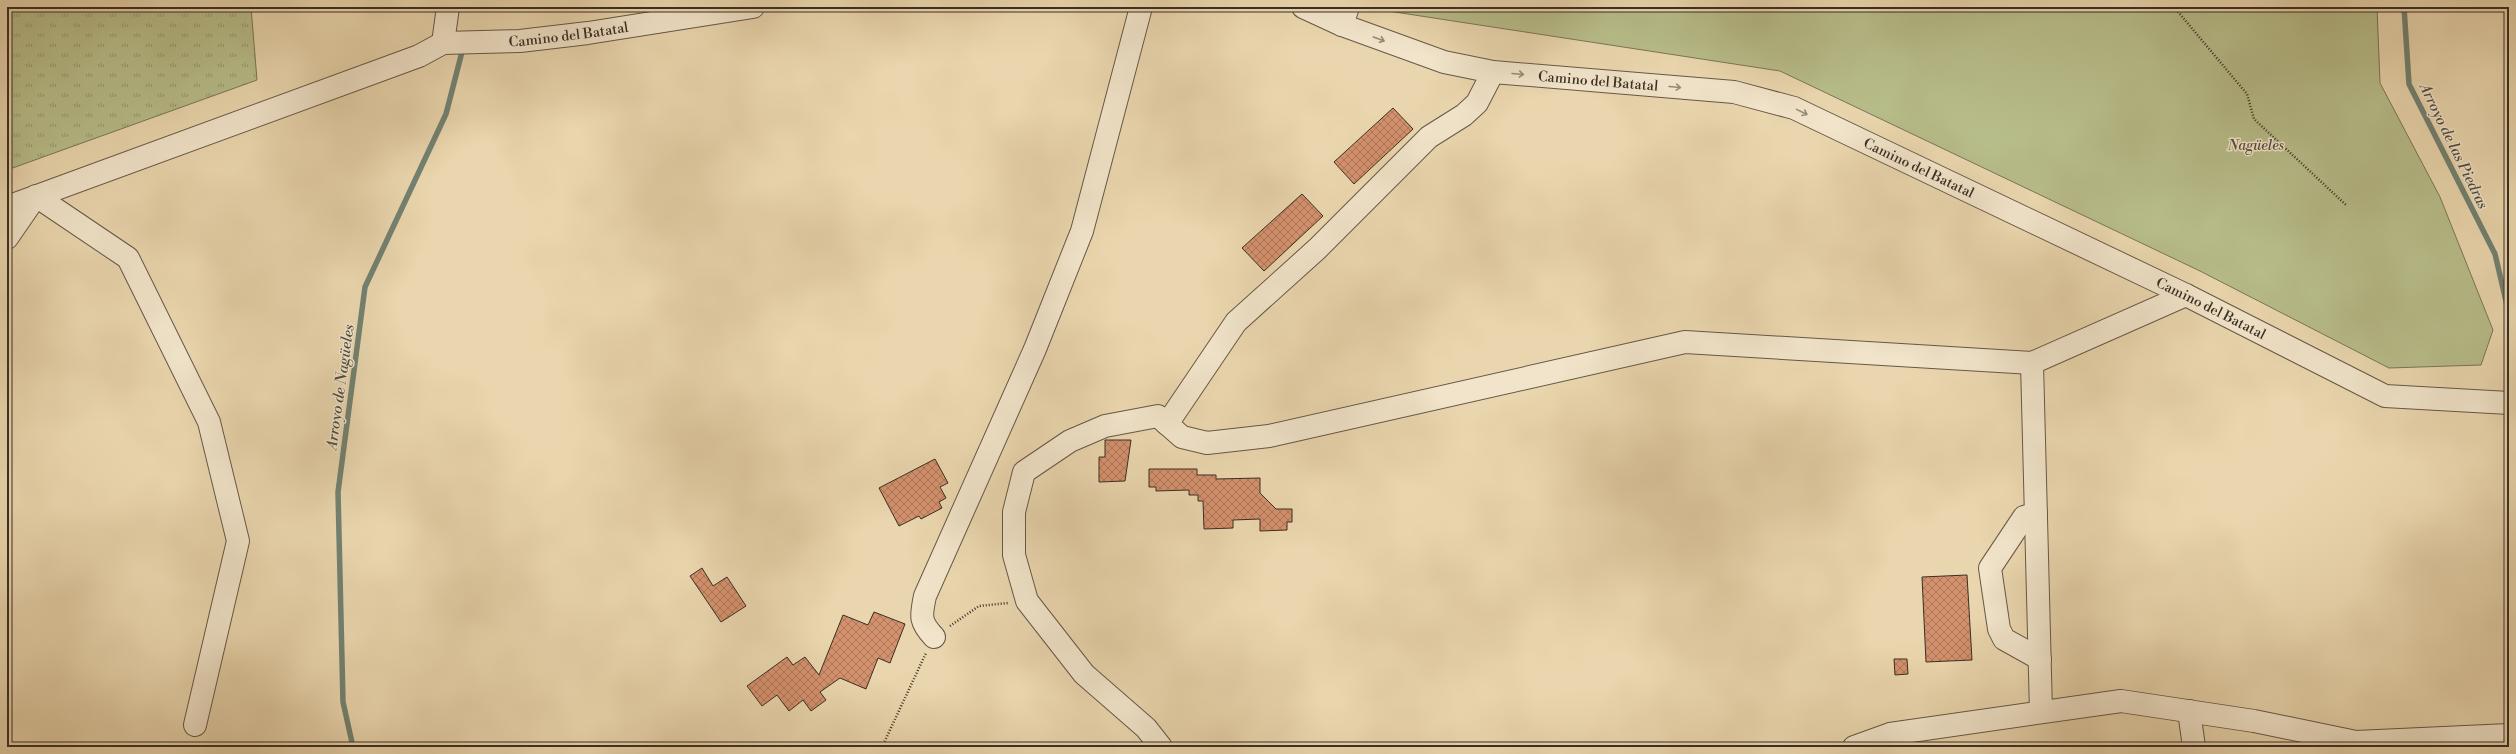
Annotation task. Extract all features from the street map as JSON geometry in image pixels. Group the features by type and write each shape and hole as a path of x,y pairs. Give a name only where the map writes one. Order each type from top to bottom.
{"street":[{"path":"7,207 419,56 443,43 448,7"},
{"name":"Camino del Batatal","path":"443,43 520,41 753,7"},
{"path":"934,637 925,627 921,617 925,596 1035,349 1082,231 1141,7"},
{"name":"Camino del Batatal","path":"1303,7 1345,16 1444,62 1493,72 1734,92 1794,108 2186,296 2385,396 2509,403"},
{"path":"1167,424 1236,322 1317,249 1430,137 1464,115 1477,103 1493,72"},
{"path":"7,238 36,196"},
{"path":"36,196 128,258 209,422 238,541 195,725"},
{"path":"1161,747 1146,728 1084,674 1027,601 1014,554 1014,512 1024,472 1070,441 1105,426 1158,416 1182,437 1207,443 1269,436 1685,342 2032,363 2186,296"},
{"path":"2032,363 2041,712"},
{"path":"2036,514 2024,517 1990,568 1999,629 2004,639 2040,659"},
{"path":"1854,747 1890,734 2121,701 2254,721 2356,742 2509,735"},
{"path":"2190,711 2194,747"}],"path":[{"path":"2174,7 2247,94 2254,119 2346,205"}],"green space":[{"path":"7,7 251,7 257,80 7,170"},
{"name":"Nagüeles","path":"1375,7 2377,7 2380,83 2440,197 2493,330 2481,365 2389,368 2200,271 1780,71 1375,9"}],"building":[{"path":"1393,108 1413,129 1354,184 1334,162"},
{"path":"1302,194 1323,216 1264,271 1242,248"},
{"path":"1105,440 1131,440 1125,481 1099,482 1099,457 1105,457"},
{"path":"935,459 948,483 940,487 946,498 939,502 942,508 921,519 919,516 899,526 879,488"},
{"path":"1149,469 1197,469 1197,475 1216,475 1216,479 1260,478 1260,493 1276,509 1292,509 1292,522 1287,522 1287,530 1260,531 1260,519 1233,520 1233,528 1204,529 1203,501 1198,501 1198,495 1189,495 1189,490 1156,491 1156,487 1149,487"},
{"path":"702,568 713,586 727,577 746,606 721,622 690,576"},
{"path":"1967,575 1972,660 1926,662 1922,577"},
{"path":"874,612 905,624 890,663 878,658 866,689 840,678 820,692 826,700 811,711 803,700 789,711 777,695 762,706 747,686 787,657 793,665 805,657 819,675 843,615 868,625"},
{"path":"1894,659 1907,659 1908,674 1895,675"}],"waterway":[{"name":"Arroyo de las Piedras","path":"2404,7 2409,84 2495,254 2509,314"},
{"name":"Arroyo de Nagüeles","path":"353,747 343,702 338,492 365,287 446,114 463,48"}]}
